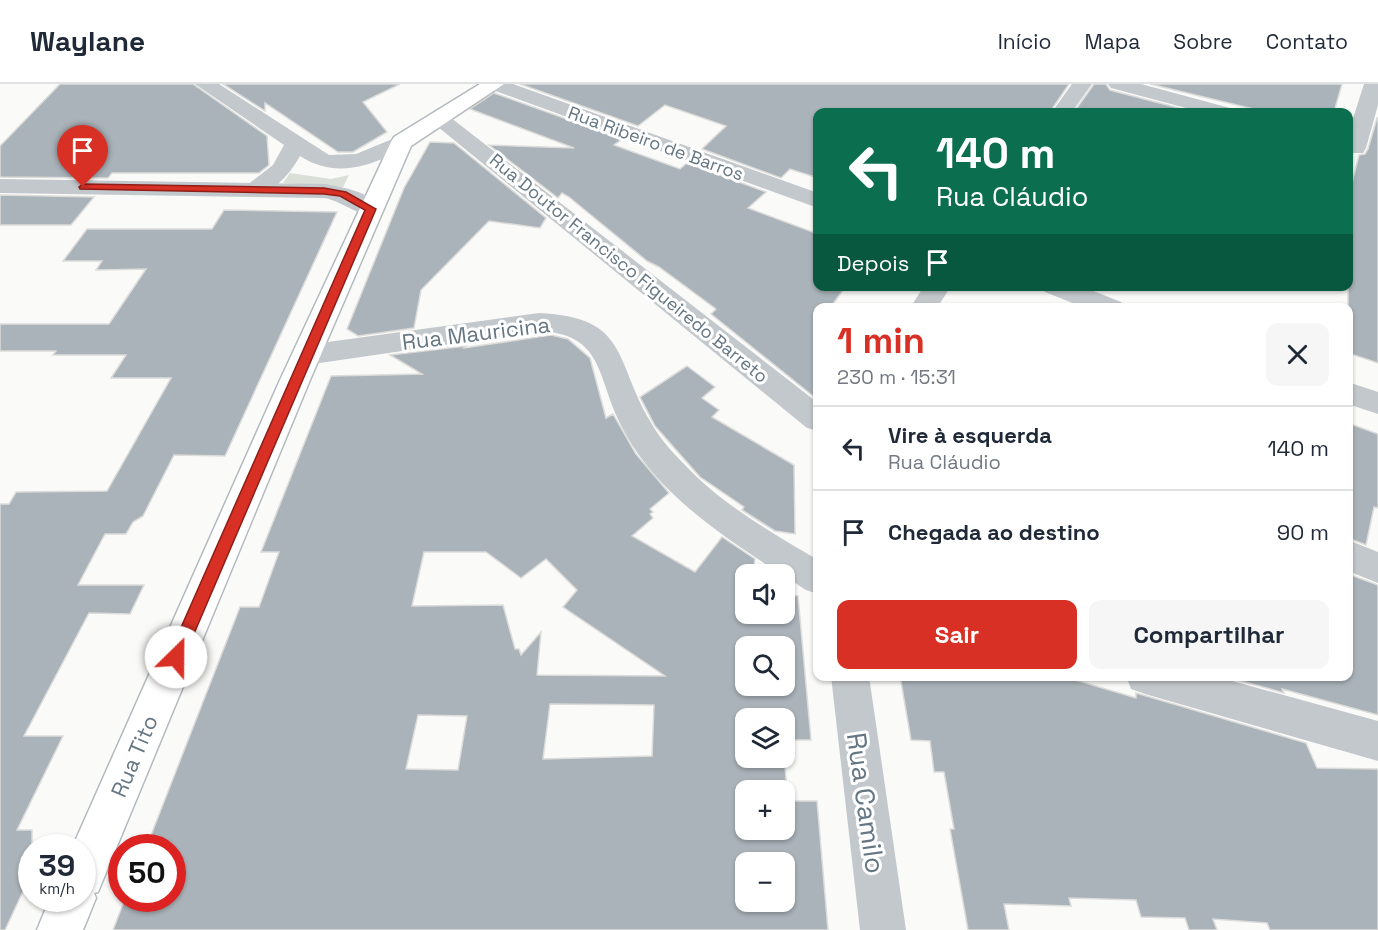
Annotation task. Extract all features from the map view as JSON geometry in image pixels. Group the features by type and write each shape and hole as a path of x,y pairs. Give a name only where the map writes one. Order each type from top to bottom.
{"main road":[{"path":"402,142 494,84"},
{"name":"Rua Tito","path":"96,843 306,355 402,142"},
{"path":"60,930 67,912"}],"street":[{"path":"205,84 323,161 345,163 366,158 402,142"},
{"name":"Rua Ribeiro de Barros","path":"494,84 813,199"},
{"path":"1065,108 1082,84"},
{"path":"1118,84 1208,108"},
{"path":"1353,144 1374,84"},
{"name":"Rua Doutor Francisco Figueiredo Barreto","path":"439,118 813,416"},
{"path":"254,189 282,169 296,144"},
{"path":"1353,147 1378,154"},
{"path":"0,186 254,189 343,194 371,209"},
{"path":"1067,291 1099,303"},
{"name":"Rua Mauricina","path":"306,355 539,322 564,323 582,329 595,340 608,358 620,391 639,429 689,490 723,518 813,576"},
{"path":"1353,395 1378,403"},
{"path":"1353,557 1378,568"},
{"name":"Rua Camilo","path":"850,681 883,930"},
{"path":"1163,681 1378,741"}],"shaded area":[{"path":"290,173 331,179 349,175 343,187 283,183"}],"building":[{"path":"60,84 193,84 267,136 269,165 259,173 112,173 108,178 0,177 0,146"},
{"path":"223,84 400,84 363,102 387,132 353,152 338,152 265,103 265,111"},
{"path":"520,84 1069,84 1053,108 813,108 813,176 790,169 781,178 702,149 726,126 665,105 638,126"},
{"path":"1094,84 1106,84 1110,90 1179,108 1077,108"},
{"path":"1150,84 1342,84 1335,108 1249,108"},
{"path":"494,93 622,139 614,145 680,169 687,163 766,192 748,208 813,232 813,291 842,291 834,303 813,303 813,396 711,314 716,309 659,267 647,261 569,197 562,193 558,198 489,145 574,148 470,109"},
{"path":"1378,118 1378,363 1353,355 1353,303 1348,303 1348,291 1353,291 1353,179 1359,155 1365,154"},
{"path":"430,142 454,143 546,218 540,228 489,221 421,290 414,328 358,336 347,329 404,188"},
{"path":"0,195 94,197 71,225 0,225"},
{"path":"224,210 337,212 225,456 174,455 143,516 133,522 126,534 105,534 78,585 144,585 130,614 89,613 24,736 63,736 17,830 32,830 32,834 18,834 18,902 5,930 0,930 0,504 9,504 16,492 107,491 171,378 111,378 126,355 53,355 56,351 0,351 0,324 109,324 146,269 96,270 102,261 63,261 87,229 212,229"},
{"path":"551,335 568,339 590,358 606,418 613,414 636,454 669,493 650,509 653,512 650,514 653,518 632,536 695,572 722,537 755,559 754,564 735,564 735,624 795,624 795,596 798,596 811,740 795,740 795,708 735,708 735,768 785,768 786,780 735,780 735,840 795,840 795,801 817,801 828,930 113,930 120,912 186,912 186,834 151,834 240,607 259,607 279,552 261,552 331,376 422,374 390,355 466,346 464,348","holes":["424,552 486,552 521,578 546,559 577,590 563,607 665,676 537,675 541,632 521,655 519,649 515,649 503,605 412,606","550,704 654,705 652,756 543,759","418,715 467,716 458,770 406,769"]},
{"path":"687,366 715,387 702,398 719,410 712,417 794,465 795,534 775,531 742,510 744,507 700,477 655,426 640,397"},
{"path":"1353,425 1378,434 1378,508 1374,507 1366,545 1353,540"},
{"path":"1353,576 1378,585 1378,715 1282,689 1284,693 1242,681 1353,681"},
{"path":"901,681 1079,681 1136,698 1136,693 1306,743 1317,768 1378,769 1378,930 1270,930 1267,923 1213,919 1217,930 1189,930 1185,918 1141,917 1136,900 1069,898 1071,906 1004,904 1009,930 968,930 950,829 954,829 944,772 934,772 930,741 911,740"}],"route":[{"path":"83,187 324,191 343,194 371,209 176,657"}]}
